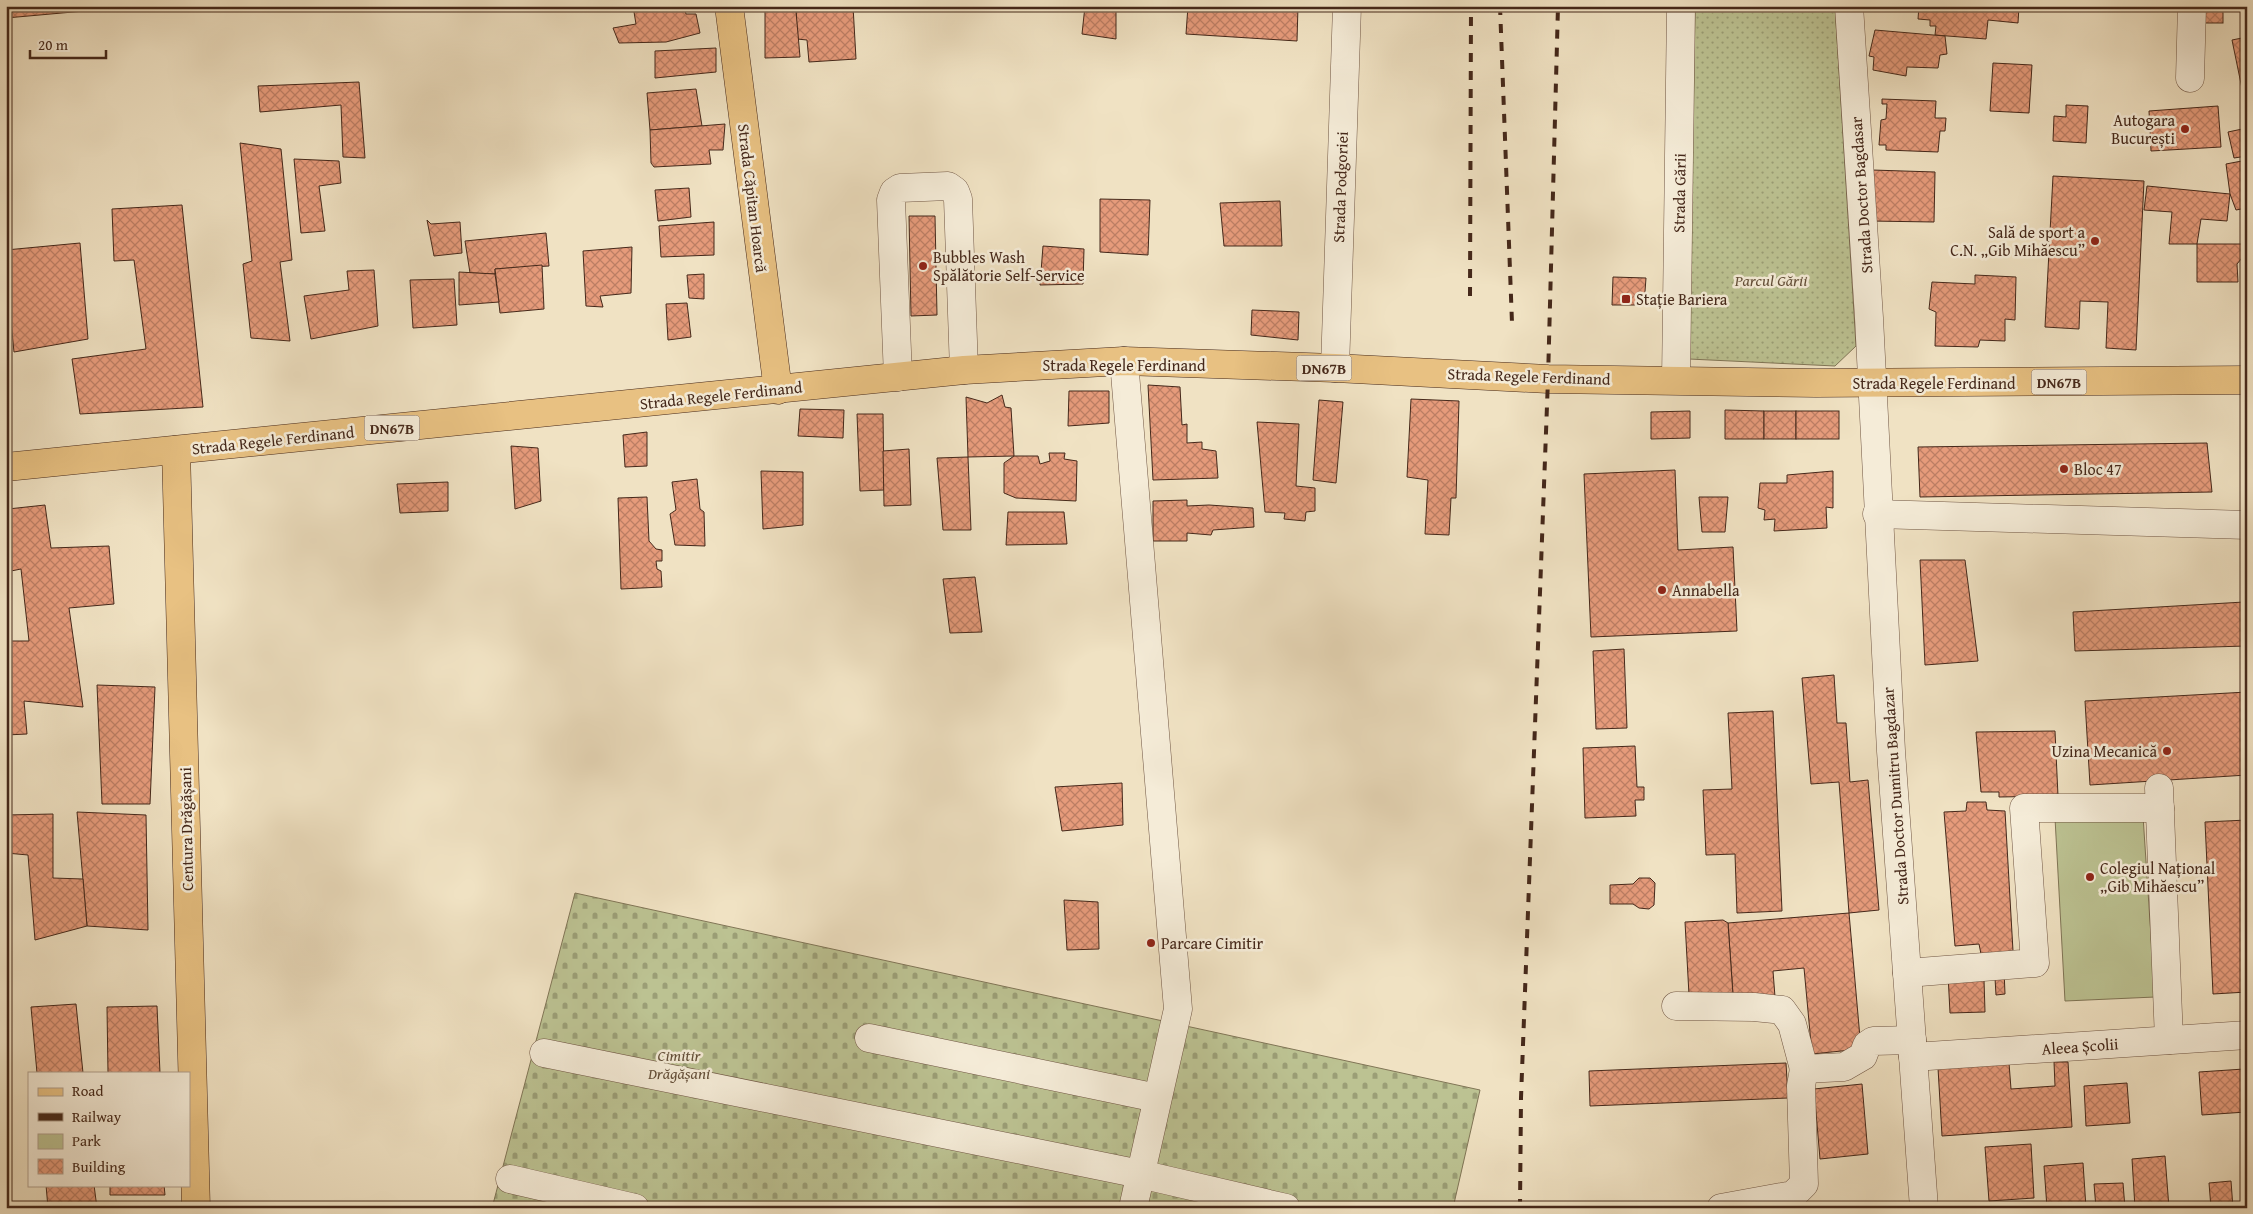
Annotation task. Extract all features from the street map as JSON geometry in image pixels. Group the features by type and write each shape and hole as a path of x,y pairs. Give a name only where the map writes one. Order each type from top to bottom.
{"main road":[{"name":"Strada Căpitan Hoarcă","path":"729,6 778,390"},
{"name":"Strada Regele Ferdinand","path":"6,467 964,370 1124,361 1548,378 1872,383 2247,380"},
{"name":"Centura Drăgășani","path":"176,450 196,1208"}],"street":[{"name":"Strada Podgoriei","path":"1334,368 1346,6"},
{"name":"Strada Gării","path":"1676,380 1681,6"},
{"name":"Strada Doctor Bagdasar","path":"1849,6 1872,383"},
{"path":"2190,78 2192,6"},
{"path":"898,377 891,200 894,192 900,188 948,186 955,191 958,199 964,370"},
{"path":"1124,361 1178,1009 1133,1208"},
{"name":"Strada Doctor Dumitru Bagdazar","path":"1872,383 1877,514 1891,751 1924,1208"},
{"path":"1877,514 2247,525"},
{"path":"1907,973 2035,963 2024,808 2160,798 2170,1040"},
{"path":"1676,1006 1754,1007 1782,1010 1792,1024 1804,1069 1801,1086 1804,1184 1793,1194 1721,1208"},
{"name":"Aleea Școlii","path":"1804,1069 1844,1067 1863,1056 1867,1045 1873,1041 1912,1048 2170,1040 2247,1035"},
{"path":"869,1038 1157,1098"},
{"path":"544,1053 1140,1174 1286,1208"},
{"path":"510,1179 635,1208"}],"green space":[{"name":"Parcul Gării","path":"1695,6 1835,6 1856,346 1835,366 1689,359"},
{"path":"2143,816 2155,997 2065,1001 2055,818"},
{"name":"Cimitir Drăgășani","path":"575,893 1480,1090 1453,1208 492,1208"}],"building":[{"path":"6,6 140,6 6,18"},
{"path":"633,6 684,6 686,14 696,14 700,33 666,42 619,43 613,28 636,24"},
{"path":"796,6 853,6 856,59 809,62 807,40 797,39"},
{"path":"1085,6 1116,6 1116,39 1082,34"},
{"path":"1188,6 1298,6 1297,41 1186,34"},
{"path":"1919,6 2019,6 2018,23 1988,20 1986,39 1935,35 1936,26 1930,26 1930,20 1918,19"},
{"path":"2205,6 2223,6 2223,23 2205,23"},
{"path":"765,10 796,11 800,57 765,58"},
{"path":"1875,30 1945,36 1947,54 1940,55 1938,68 1907,67 1906,76 1873,70 1874,57 1869,56"},
{"path":"2247,37 2247,113 2232,40"},
{"path":"716,48 716,72 655,78 655,51"},
{"path":"1993,63 2032,65 2029,113 1990,111"},
{"path":"359,82 365,158 343,157 341,105 260,112 258,86"},
{"path":"696,89 702,126 650,130 647,93"},
{"path":"1882,99 1936,101 1935,118 1946,118 1945,131 1940,131 1938,152 1886,150 1886,145 1879,145 1881,120 1886,119 1887,104 1882,104"},
{"path":"2066,105 2088,106 2086,143 2053,141 2054,116 2066,117"},
{"name":"Autogara București","path":"2218,106 2221,147 2151,151 2149,111"},
{"path":"725,124 723,150 709,150 711,164 654,167 651,163 650,130"},
{"path":"2247,128 2247,156 2234,158 2228,132"},
{"path":"240,143 281,149 292,260 280,262 290,341 251,338 243,264 252,261"},
{"path":"294,159 339,161 341,183 319,186 325,231 301,233"},
{"path":"2247,160 2247,208 2236,210 2230,194 2226,164"},
{"path":"1872,170 1935,172 1934,222 1870,221"},
{"name":"Sală de sport a C.N. „Gib Mihăescu”","path":"2053,176 2144,181 2136,350 2106,348 2108,302 2080,301 2079,329 2045,327"},
{"path":"2147,186 2230,194 2227,221 2201,219 2197,244 2169,244 2172,212 2144,210"},
{"path":"689,188 691,217 658,221 655,190"},
{"path":"1100,199 1150,200 1148,255 1100,252"},
{"path":"1280,201 1282,246 1224,246 1220,203"},
{"path":"182,205 203,407 80,414 72,359 146,349 134,260 114,261 112,209"},
{"name":"Bubbles Wash Spălătorie Self-Service","path":"909,216 935,216 937,315 911,316"},
{"path":"427,220 431,224 460,222 462,253 434,256"},
{"path":"714,222 714,255 661,257 659,226"},
{"path":"546,233 549,266 495,269 495,274 470,273 465,241"},
{"path":"80,243 88,339 14,352 6,272 6,250"},
{"path":"2197,244 2242,244 2242,258 2237,264 2238,282 2197,282"},
{"path":"1043,246 1084,249 1083,284 1040,285"},
{"path":"632,247 631,293 600,296 603,307 586,306 583,251"},
{"path":"542,265 544,309 500,313 495,269"},
{"path":"374,270 378,326 311,339 304,296 349,290 347,271"},
{"path":"459,272 495,274 499,302 459,305"},
{"path":"704,274 704,299 689,298 687,275"},
{"path":"1975,275 2016,277 2015,320 2005,319 2005,341 1980,340 1978,347 1935,346 1936,312 1929,309 1932,282 1975,284"},
{"path":"1613,277 1646,278 1644,305 1612,305"},
{"path":"454,279 457,325 413,328 410,280"},
{"path":"687,303 691,337 668,340 666,304"},
{"path":"1252,310 1299,312 1298,340 1251,335"},
{"path":"1148,385 1180,387 1182,425 1187,424 1187,443 1202,442 1202,449 1216,451 1218,478 1153,480"},
{"path":"1069,391 1109,391 1109,423 1068,426"},
{"path":"1002,395 1005,407 1011,408 1014,456 968,457 966,397 987,403"},
{"path":"1411,399 1459,401 1456,498 1451,498 1449,535 1425,534 1428,480 1407,477"},
{"path":"1319,400 1343,402 1336,483 1313,480"},
{"path":"800,409 844,410 843,438 798,436"},
{"path":"1725,410 1764,411 1764,439 1725,439"},
{"path":"1690,411 1690,438 1651,439 1651,412"},
{"path":"1764,411 1796,411 1796,439 1764,439"},
{"path":"1796,411 1839,411 1839,439 1796,439"},
{"path":"857,414 883,414 884,490 860,491"},
{"path":"1257,422 1299,424 1296,486 1315,488 1315,511 1306,512 1305,521 1284,519 1285,513 1265,512"},
{"path":"647,432 647,466 625,467 623,435"},
{"name":"Bloc 47","path":"2207,443 2212,492 1920,497 1918,447"},
{"path":"511,446 538,448 541,501 515,509"},
{"path":"909,449 911,505 884,506 883,451"},
{"path":"1049,453 1065,453 1064,459 1077,461 1076,501 1016,498 1004,493 1004,463 1014,456 1038,456 1040,464 1050,461"},
{"path":"968,457 971,530 943,530 937,458"},
{"name":"Annabella","path":"1675,470 1678,550 1733,547 1737,631 1591,637 1584,474"},
{"path":"761,471 803,472 803,525 763,529"},
{"path":"1833,471 1833,508 1826,507 1827,528 1774,531 1775,519 1764,520 1765,510 1758,508 1760,483 1787,483 1787,475"},
{"path":"697,479 700,509 704,512 705,546 675,545 670,514 676,510 672,482"},
{"path":"448,482 448,511 400,513 397,484"},
{"path":"647,497 649,541 656,549 662,550 662,561 656,561 657,569 661,571 662,587 621,589 618,498"},
{"path":"1699,497 1728,497 1725,532 1702,532"},
{"path":"1187,500 1187,506 1209,505 1253,508 1254,527 1213,530 1211,535 1187,533 1187,541 1153,541 1153,501"},
{"path":"45,505 51,548 109,546 114,604 69,608 83,707 24,701 27,734 6,735 6,641 29,641 21,569 6,572 8,509"},
{"path":"1008,512 1064,512 1067,544 1006,545"},
{"path":"1920,560 1965,560 1978,661 1925,665"},
{"path":"975,577 982,632 950,633 943,579"},
{"path":"2244,602 2246,646 2075,651 2073,612"},
{"path":"1624,649 1627,728 1596,729 1593,651"},
{"path":"1834,675 1837,723 1846,723 1850,782 1868,780 1879,910 1849,913 1839,782 1811,784 1802,678"},
{"path":"97,685 155,687 150,804 102,804"},
{"name":"Uzina Mecanică","path":"2247,692 2247,775 2090,785 2085,701"},
{"path":"1773,711 1782,911 1737,913 1735,854 1706,855 1703,790 1732,789 1728,713"},
{"path":"2055,731 2058,796 1999,797 1999,792 1981,792 1976,732"},
{"path":"1635,746 1637,787 1644,787 1644,800 1635,800 1636,816 1585,818 1583,748"},
{"path":"1122,783 1123,825 1062,831 1055,787"},
{"path":"1967,802 1986,802 1987,810 2005,811 2013,951 1981,954 1979,944 1955,946 1944,812 1966,811"},
{"path":"77,812 146,815 148,930 87,926"},
{"path":"53,814 53,878 83,879 87,926 35,940 28,855 6,853 6,815"},
{"path":"2247,820 2247,992 2213,994 2205,822"},
{"path":"1639,878 1650,878 1655,883 1654,905 1649,909 1639,908 1633,904 1610,904 1610,885 1633,884"},
{"path":"1064,900 1098,902 1099,949 1067,950"},
{"path":"1849,913 1861,1049 1812,1054 1804,968 1773,971 1775,997 1733,995 1728,923"},
{"path":"1723,920 1728,923 1733,995 1689,995 1685,922"},
{"path":"2004,970 2005,994 1996,995 1995,978 1984,980 1985,1012 1950,1013 1948,974"},
{"path":"76,1004 83,1072 37,1072 31,1007"},
{"path":"157,1006 160,1072 108,1072 107,1007"},
{"path":"2054,1062 2068,1062 2072,1127 1942,1136 1938,1068 2009,1063 2011,1089 2055,1086"},
{"path":"1786,1063 1788,1098 1590,1106 1589,1071"},
{"path":"2244,1069 2246,1112 2202,1115 2199,1072"},
{"path":"2127,1083 2130,1123 2086,1126 2084,1086"},
{"path":"1862,1084 1868,1154 1820,1159 1814,1089"},
{"path":"2031,1144 2034,1198 1989,1201 1985,1147"},
{"path":"2165,1156 2169,1208 2135,1208 2132,1159"},
{"path":"2083,1163 2086,1208 2047,1208 2044,1166"},
{"path":"2231,1181 2233,1208 2211,1208 2209,1183"},
{"path":"2123,1183 2125,1208 2096,1208 2094,1184"},
{"path":"46,1186 94,1186 97,1208 48,1208"},
{"path":"110,1186 164,1186 165,1195 110,1195"},
{"path":"1862,1204 1862,1208 1827,1208"}],"railway":[{"path":"1470,296 1471,6"},
{"path":"1500,6 1512,323"},
{"path":"1520,1208 1521,1098 1548,379 1558,6"}],"place":[{"name":"Autogara București","path":"2185,129"},
{"name":"Sală de sport a C.N. „Gib Mihăescu”","path":"2095,241"},
{"name":"Bubbles Wash Spălătorie Self-Service","path":"923,266"},
{"name":"Stație Bariera","path":"1626,299"},
{"name":"Bloc 47","path":"2064,469"},
{"name":"Annabella","path":"1662,590"},
{"name":"Uzina Mecanică","path":"2167,751"},
{"name":"Colegiul Național „Gib Mihăescu”","path":"2090,877"},
{"name":"Parcare Cimitir","path":"1151,943"}]}
